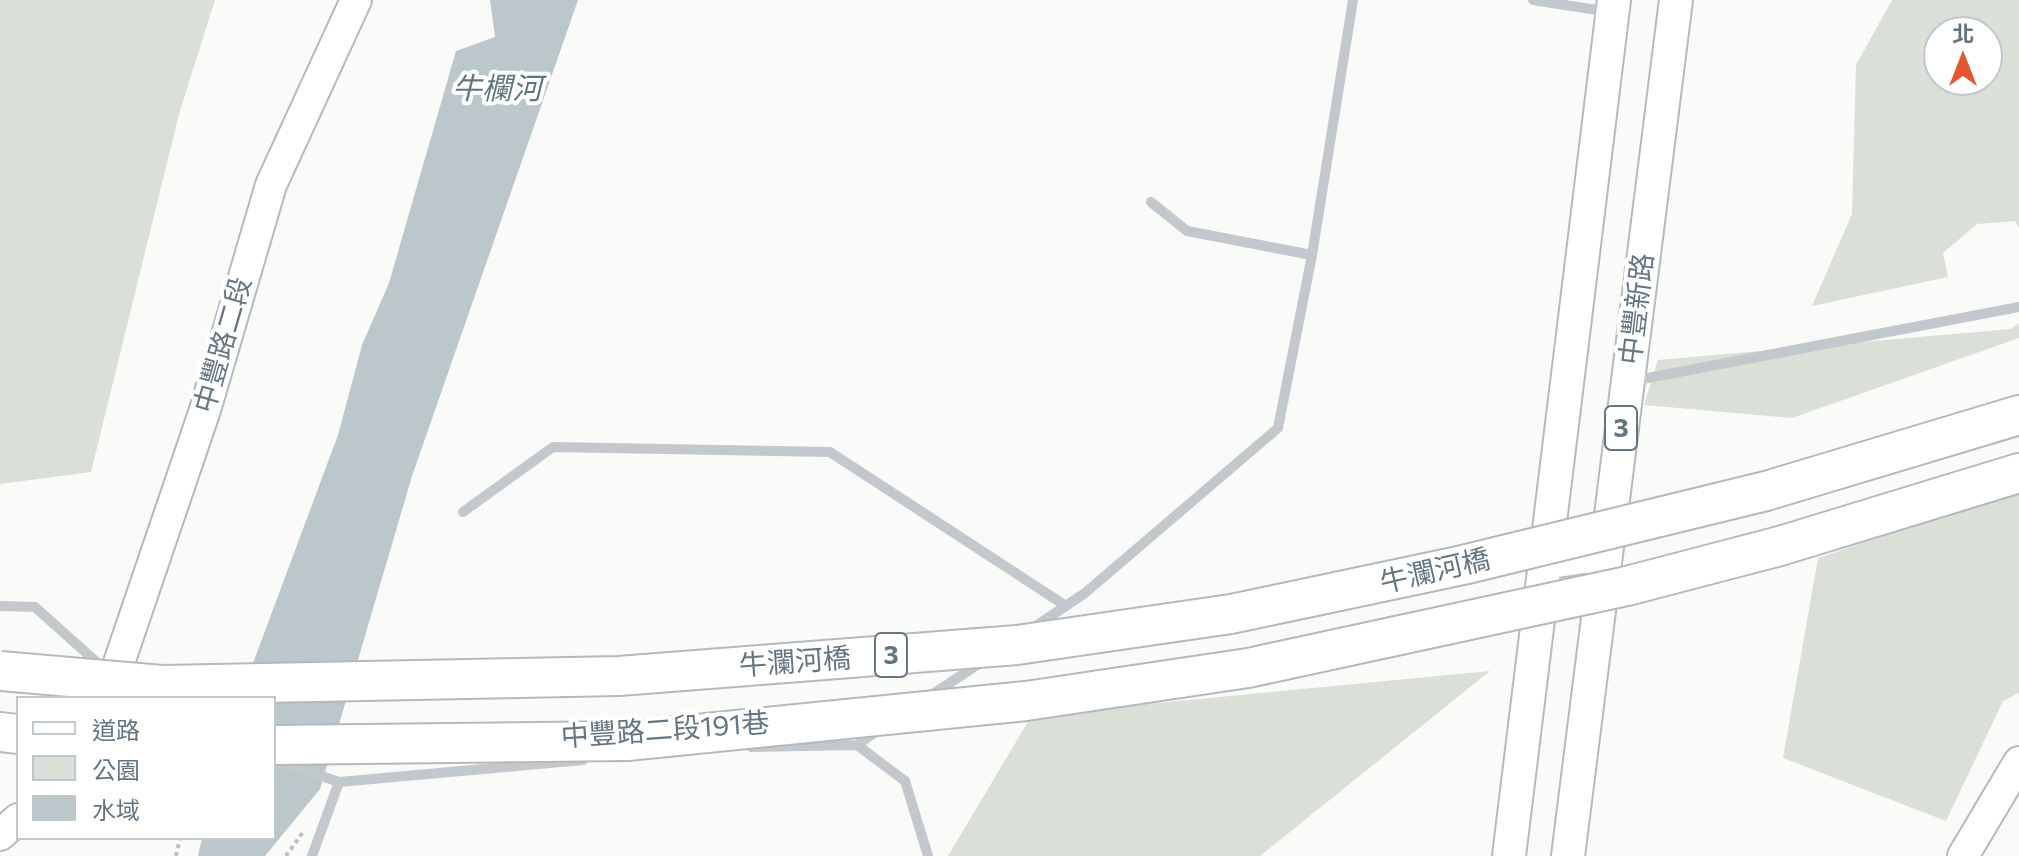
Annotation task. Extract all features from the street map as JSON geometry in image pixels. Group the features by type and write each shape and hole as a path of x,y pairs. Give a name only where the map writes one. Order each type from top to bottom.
{"highway":[{"name":"牛瀾河橋","path":"0,671 162,685 619,676 1017,645 1231,614 1463,565 1766,491 2019,415"},
{"name":"牛瀾河橋","path":"276,745 627,741 1026,701 1248,668 1627,586 1780,546 2019,473"}],"main road":[{"name":"中豐新路","path":"1568,856 1676,0"},
{"name":"3","path":"1509,856 1613,6"},
{"path":"1544,563 1604,554"}],"street":[{"name":"中豐路二段","path":"110,688 205,410 271,185 356,0"},
{"path":"1963,856 2018,762"},
{"path":"0,835 16,821"}],"lane":[{"path":"928,856 905,781 857,745 1066,606 1278,428 1312,255 1353,0"},
{"path":"1533,0 1613,6"},
{"path":"1151,202 1187,231 1312,255"},
{"path":"1628,382 2019,307"},
{"path":"463,512 553,447 830,452 1066,606"},
{"path":"0,606 35,607 110,688 139,696"},
{"name":"中豐路二段191巷","path":"735,747 857,745"},
{"name":"中豐路二段191巷","path":"276,761 339,782 593,759"},
{"path":"312,856 339,782"}],"green space":[{"path":"0,0 215,0 179,114 91,472 0,484"},
{"path":"1892,0 2019,0 2019,228 2015,221 1977,224 1943,253 1948,277 1812,306 1852,214 1856,65"},
{"path":"2019,323 2019,338 1792,418 1644,405 1658,360 2011,329"},
{"path":"2019,490 2019,693 2003,701 1946,821 1783,758 1818,558"},
{"path":"1490,671 1260,856 948,856 1032,715"}],"water":[{"name":"牛欄河","path":"490,0 578,0 412,476 320,789 265,856 198,856 202,840 276,840 276,696 241,696 338,435 362,345 389,283 456,51 495,37"}]}
